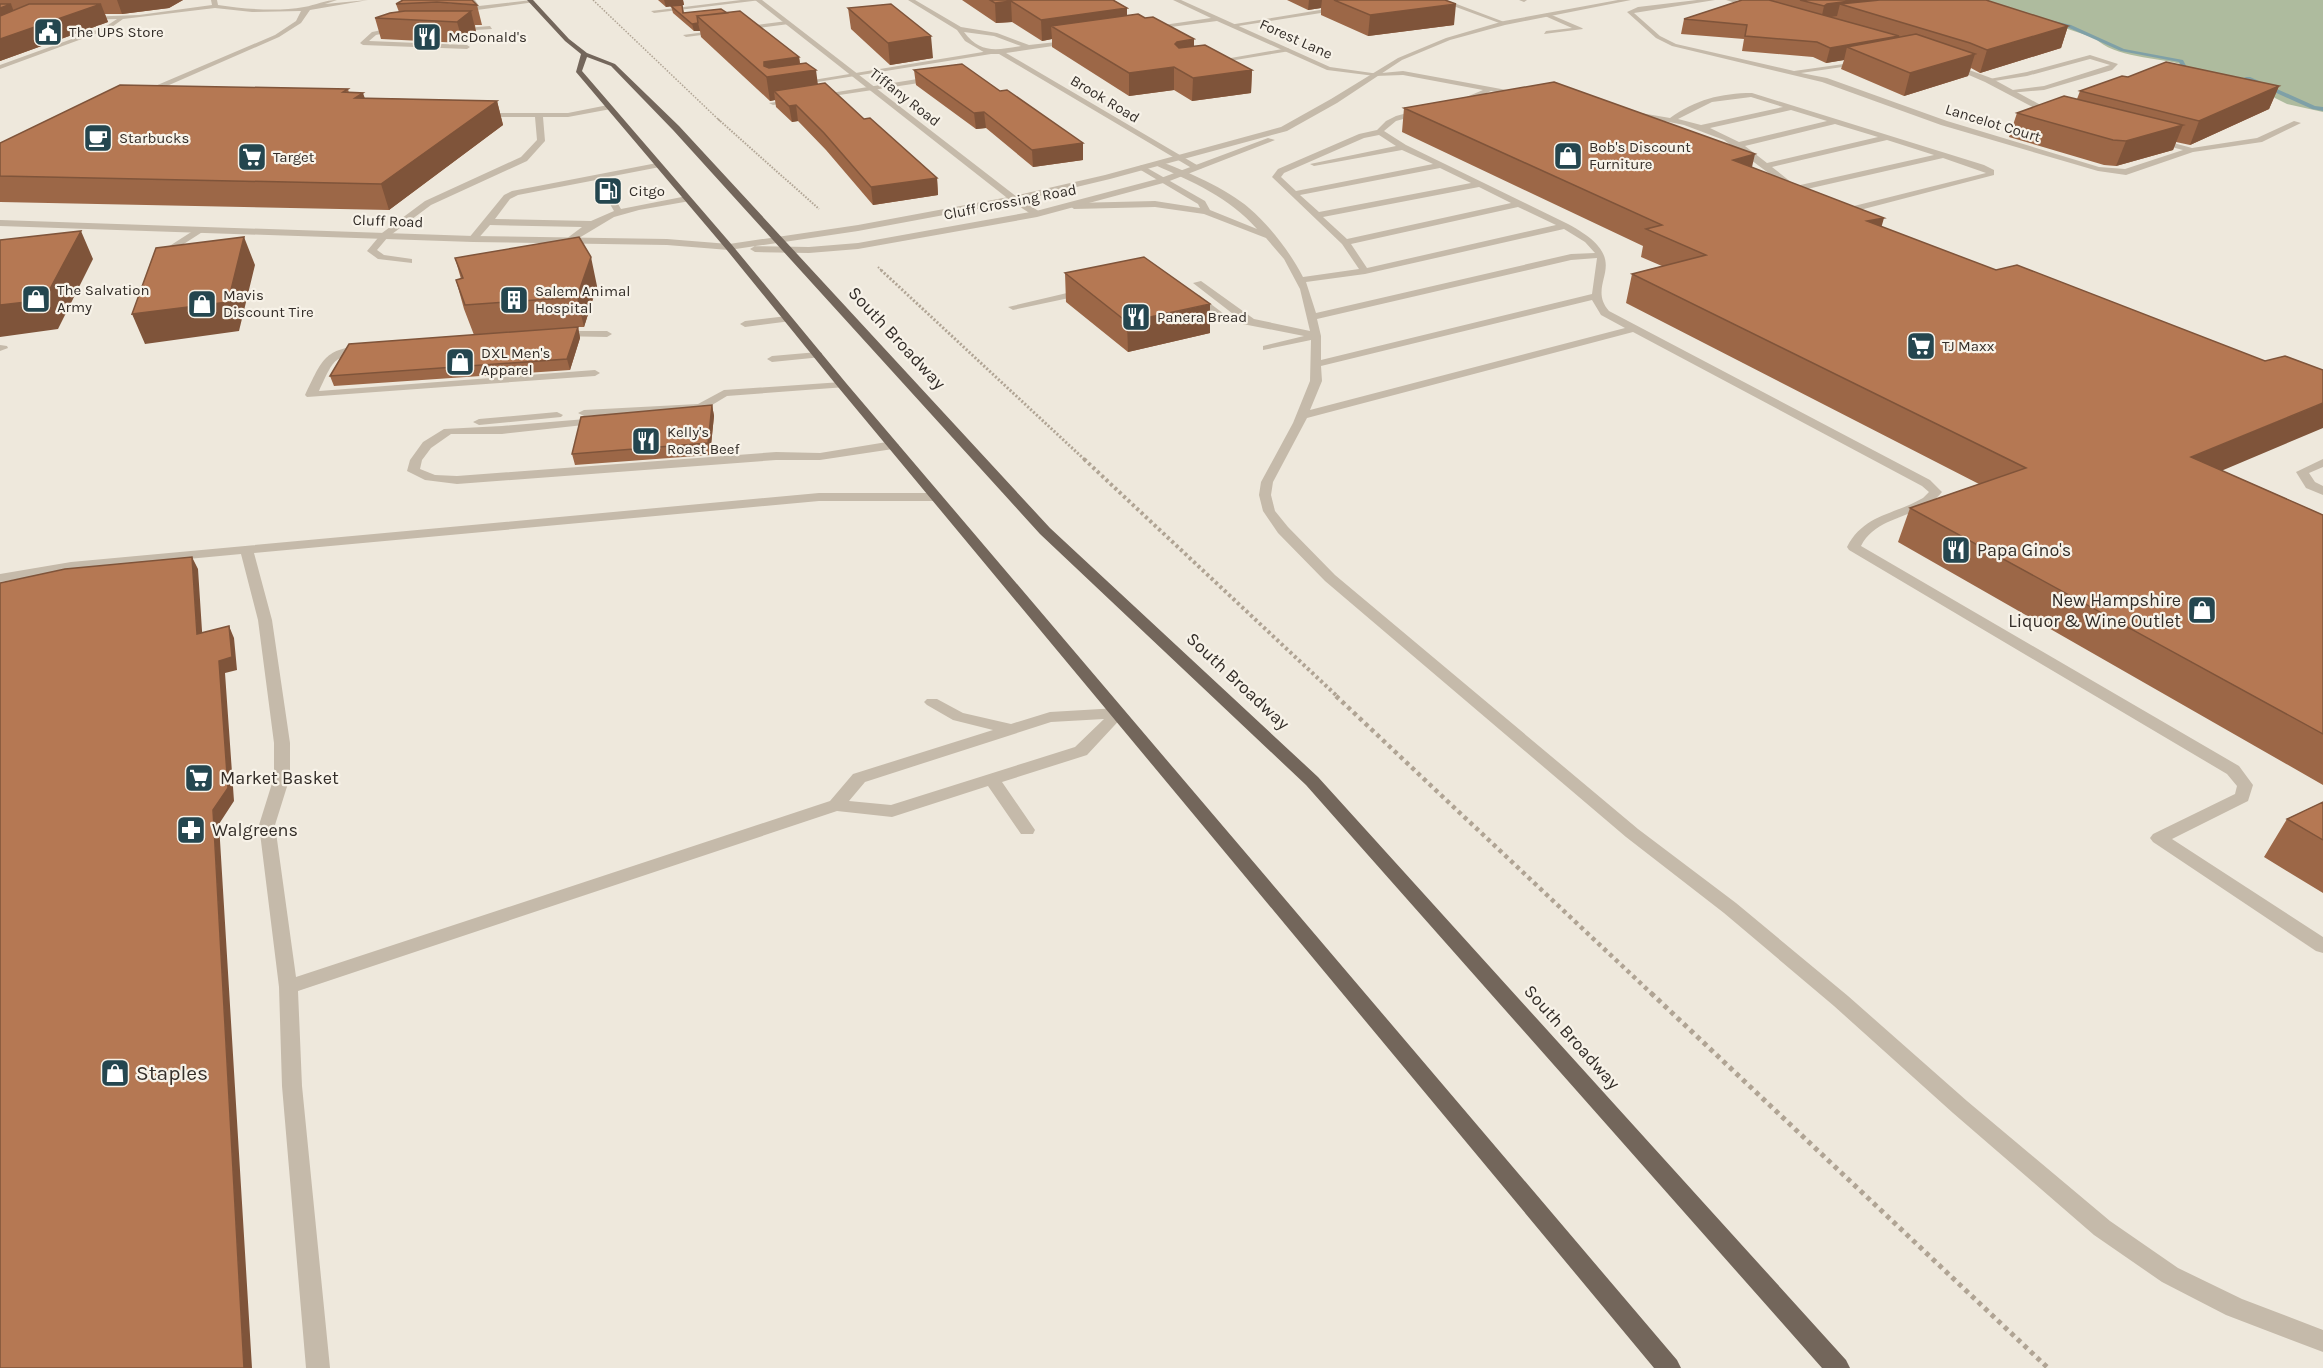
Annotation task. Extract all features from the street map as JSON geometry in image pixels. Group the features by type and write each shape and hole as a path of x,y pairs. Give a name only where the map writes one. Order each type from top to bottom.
{"main road":[{"name":"South Broadway","path":"531,1 567,40 585,54 613,64 676,128 775,239 1045,531 1312,781 1838,1368"},
{"path":"585,54 578,71 729,247 842,385 1669,1368"}],"street":[{"path":"152,101 140,98 291,28 310,7 334,0"},
{"path":"76,18 122,18 214,3 250,10 310,7 365,0"},
{"path":"472,0 477,8 531,1"},
{"path":"654,12 758,0"},
{"name":"Tiffany Road","path":"758,0 1014,199 1037,214"},
{"path":"911,0 959,29 967,40 989,53"},
{"name":"Forest Lane","path":"1176,0 1329,69 1375,74 1434,86 1490,89 1536,97"},
{"path":"1440,0 1504,23"},
{"name":"Cluff Crossing Road","path":"729,247 787,251 858,246 1074,206 1183,174 1273,139 1284,129 1400,59 1425,48 1504,23 1628,0"},
{"name":"Lancelot Court","path":"1712,0 1638,9 1630,12 1658,37 1674,45 1844,87 1951,125 2098,169 2126,172 2192,150 2259,140 2297,123"},
{"path":"1729,0 1763,10"},
{"path":"1232,25 1338,9"},
{"path":"1546,33 1580,29 1547,15"},
{"path":"0,67 107,28 122,18"},
{"path":"1140,31 1218,19"},
{"path":"686,35 787,23"},
{"path":"449,29 490,28"},
{"path":"405,29 374,33 363,43 370,45 441,44 467,47"},
{"path":"959,29 995,34 1028,47"},
{"path":"795,83 1085,39"},
{"path":"1202,63 1288,50"},
{"name":"Brook Road","path":"999,51 1177,158 1198,168"},
{"path":"1988,80 2027,74 2090,57 2115,64 2110,69 2044,88 2009,91"},
{"name":"Lancelot Court","path":"1789,72 1871,60"},
{"name":"Lancelot Court","path":"1940,61 1988,80 2045,111 2063,117"},
{"path":"773,103 946,77"},
{"path":"1448,106 1490,89"},
{"path":"1672,120 1697,103 1725,96 1752,95 1889,137 1991,172 1990,175 1833,211 1858,221"},
{"path":"476,115 568,115 608,107"},
{"path":"1700,128 1792,107"},
{"path":"1365,271 1345,242 1319,215 1292,194 1276,177 1288,169 1362,136 1380,132 1388,123 1398,118 1430,110"},
{"path":"1615,110 1672,120 1700,128 1738,145 1807,197"},
{"path":"409,261 375,255 372,251 373,247 428,203 524,159 541,141 539,116"},
{"path":"1738,145 1837,121"},
{"name":"Cluff Crossing Road","path":"775,239 842,230 1014,199 1284,129"},
{"path":"1380,132 1403,147 1564,226 1595,246 1601,255 1602,272 1595,296 1598,308 1926,483 1936,492 1930,502 1868,526 1857,536 1854,547 2233,770 2245,785 2242,797 2159,838 2323,946"},
{"path":"1764,166 1889,137"},
{"name":"Lancelot Court","path":"2149,139 2192,150"},
{"path":"1288,169 1403,147"},
{"path":"1794,189 1944,155"},
{"path":"1158,163 1183,174 1245,209 1255,218 1268,237 1288,258 1309,301 1316,336 1316,381 1302,416 1267,482 1265,495 1269,511 1283,530 1330,578 1624,826 1730,908 1833,994 1960,1107 2102,1228 2170,1275 2234,1307 2323,1341"},
{"path":"473,239 507,197 515,193 657,165"},
{"path":"1292,194 1442,165"},
{"path":"1142,167 1202,203 1206,212"},
{"path":"598,176 618,211"},
{"path":"1319,215 1481,184"},
{"path":"569,241 590,224 618,211 687,199"},
{"path":"1074,206 1155,204 1206,212 1268,237"},
{"path":"1345,242 1520,204"},
{"path":"488,222 590,224"},
{"name":"Cluff Road","path":"0,223 473,239 667,242 729,247 775,239"},
{"path":"1300,280 1365,271 1564,226"},
{"path":"158,256 202,229"},
{"path":"1312,317 1571,257 1601,255"},
{"path":"1198,283 1251,322"},
{"path":"1012,307 1098,289"},
{"path":"1184,290 1221,316 1294,329 1316,336"},
{"path":"1317,364 1595,296"},
{"path":"745,324 787,319"},
{"path":"1302,416 1635,328"},
{"path":"551,335 607,334"},
{"path":"1267,348 1316,336"},
{"path":"376,347 342,349 331,355 311,395 595,374"},
{"path":"772,359 818,355"},
{"path":"842,385 724,393 703,406 677,414 502,430 448,431 428,445 416,460 413,471 424,477 457,480 776,456 801,459 893,445"},
{"path":"2323,463 2302,472 2310,485 2323,491"},
{"path":"0,578 71,566 690,508 819,497 936,497"},
{"path":"247,551 265,620 282,743 282,777 276,804 267,825 288,987 292,1086 318,1368"},
{"path":"932,702 958,717 1011,729"},
{"path":"836,805 860,778 1050,717 1118,713"},
{"path":"288,987 836,805 892,811 1081,751 1118,713"},
{"path":"992,779 1027,830"}],"path":[{"path":"593,0 765,164 842,230"},
{"path":"858,246 906,295 1134,505 2048,1368"}],"green space":[{"path":"1980,0 2323,0 2323,112 2287,104 2257,89 2181,76 2184,65 2113,50 2095,38"}],"building":[{"path":"403,0 472,0 477,5 437,2 396,4"},
{"path":"990,0 1113,0 1127,8 1041,20 1011,1 995,3"},
{"path":"1334,0 1445,0 1456,4 1370,15"},
{"path":"1742,0 1769,0 1899,36 1830,48 1817,42 1745,36 1747,25 1684,19"},
{"path":"1800,0 1850,0 1850,1 1824,6"},
{"path":"1880,0 1986,0 2068,26 1987,50 1840,4"},
{"path":"29,4 101,4 0,39 0,16"},
{"path":"891,4 931,36 888,43 848,8"},
{"path":"682,5 683,13 721,9 727,13 697,16 698,23 692,24 671,6"},
{"path":"405,11 471,11 457,22 375,18"},
{"path":"740,11 799,57 764,62 764,66 769,68 806,63 816,70 767,77 697,16"},
{"path":"1138,14 1145,18 1153,17 1194,39 1177,42 1175,44 1179,48 1205,45 1252,70 1193,78 1174,67 1129,73 1051,26"},
{"path":"1916,34 1975,54 1910,73 1847,47"},
{"path":"2166,62 2279,86 2199,121 2080,91 2122,76 2128,77"},
{"path":"962,64 1000,91 1007,90 1083,143 1032,150 984,112 974,113 914,70"},
{"path":"1554,82 1755,154 1733,160 1884,218 1867,221 1996,270 2017,265 2265,361 2285,356 2323,370 2323,403 2191,457 2323,515 2323,734 1910,508 2026,468 1632,274 1706,255 1646,229 1662,225 1404,108"},
{"path":"825,83 864,119 870,118 937,178 871,187 796,105 789,106 774,91"},
{"name":"Target","path":"120,85 348,89 343,92 363,93 355,98 497,101 381,184 0,176 0,143"},
{"path":"2064,96 2183,125 2126,141 2113,140 2017,113"},
{"path":"81,231 44,300 0,305 0,240"},
{"path":"244,237 228,302 132,314 156,248"},
{"path":"579,237 591,257 577,297 465,305 456,280 463,278 455,258"},
{"path":"1144,257 1210,304 1127,322 1065,273"},
{"path":"578,327 567,359 330,376 349,344"},
{"name":"Kelly's Roast Beef","path":"712,405 708,443 572,454 581,417"},
{"path":"192,557 197,634 229,626 232,657 219,661 228,788 213,810 244,1368 0,1368 0,583 65,569"},
{"path":"2323,802 2323,840 2287,819"}],"waterway":[{"path":"2045,21 2069,26 2123,50 2181,61 2192,79"},
{"path":"2232,84 2248,78 2314,108 2323,109"}],"place":[{"name":"The UPS Store","path":"48,32"},
{"name":"McDonald's","path":"427,37"},
{"name":"Starbucks","path":"98,138"},
{"name":"Bob's Discount Furniture","path":"1568,156"},
{"name":"Target","path":"252,157"},
{"name":"Citgo","path":"608,191"},
{"name":"The Salvation Army","path":"36,299"},
{"name":"Salem Animal Hospital","path":"514,300"},
{"name":"Mavis Discount Tire","path":"202,304"},
{"name":"Panera Bread","path":"1136,317"},
{"name":"TJ Maxx","path":"1921,346"},
{"name":"DXL Men's Apparel","path":"460,362"},
{"name":"Kelly's Roast Beef","path":"646,441"},
{"name":"Papa Gino's","path":"1956,550"},
{"name":"New Hampshire Liquor & Wine Outlet","path":"2202,610"},
{"name":"Market Basket","path":"199,778"},
{"name":"Walgreens","path":"191,830"},
{"name":"Staples","path":"115,1073"}]}
